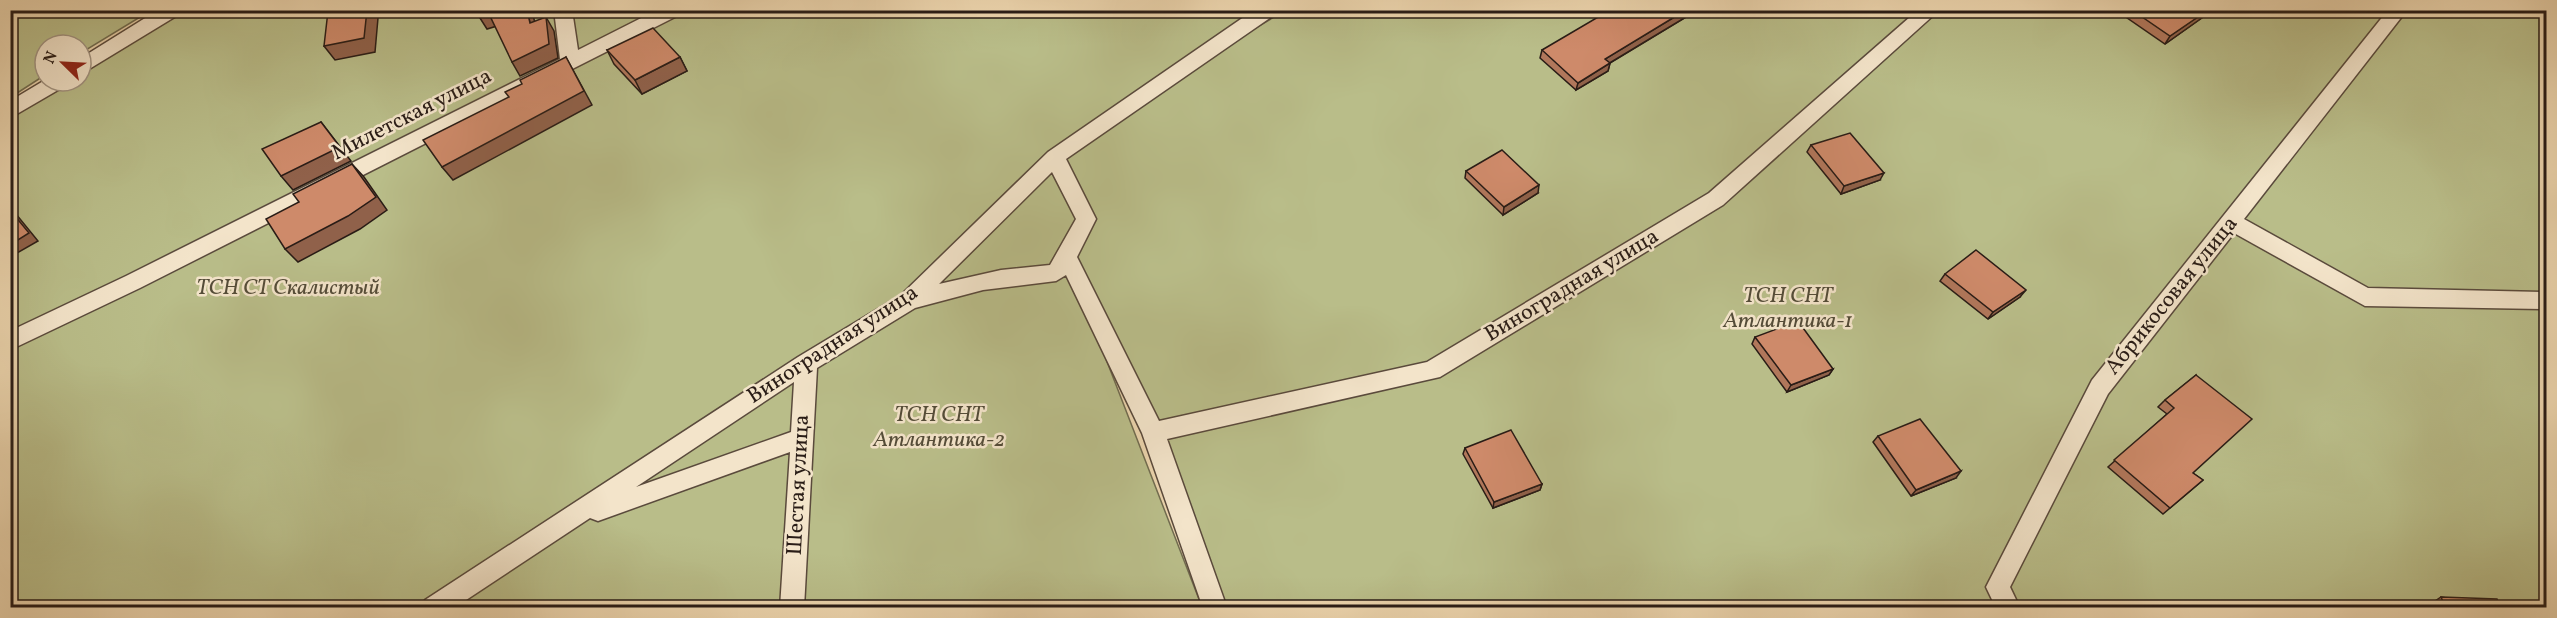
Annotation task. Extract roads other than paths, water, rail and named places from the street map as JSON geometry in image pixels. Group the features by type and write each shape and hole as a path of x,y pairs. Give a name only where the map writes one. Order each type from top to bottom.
{"lane":[{"path":"93,59 172,10"},
{"path":"563,10 570,62"},
{"name":"Милетская улица","path":"10,341 134,282 673,10"},
{"name":"Виноградная улица","path":"433,608 806,363 908,302 1054,158 1268,10"},
{"name":"Абрикосовая улица","path":"2008,608 1998,587 2100,387 2398,10"},
{"name":"Виноградная улица","path":"1152,432 1432,370 1716,199 1928,13"},
{"path":"10,111 39,93"},
{"path":"908,302 967,285 1006,277 1056,273 1067,257 1086,219 1054,158"},
{"path":"2232,222 2365,297 2547,302"},
{"path":"1067,257 1152,432 1215,608"},
{"name":"Шестая улица","path":"792,608 806,363"},
{"path":"566,522 801,438"}],"park label":[{"name":"ТСН СТ Скалистый","path":"288,288"},
{"name":"ТСН СНТ Атлантика-1","path":"1788,308"},
{"name":"ТСН СНТ Атлантика-2","path":"939,428"}]}
